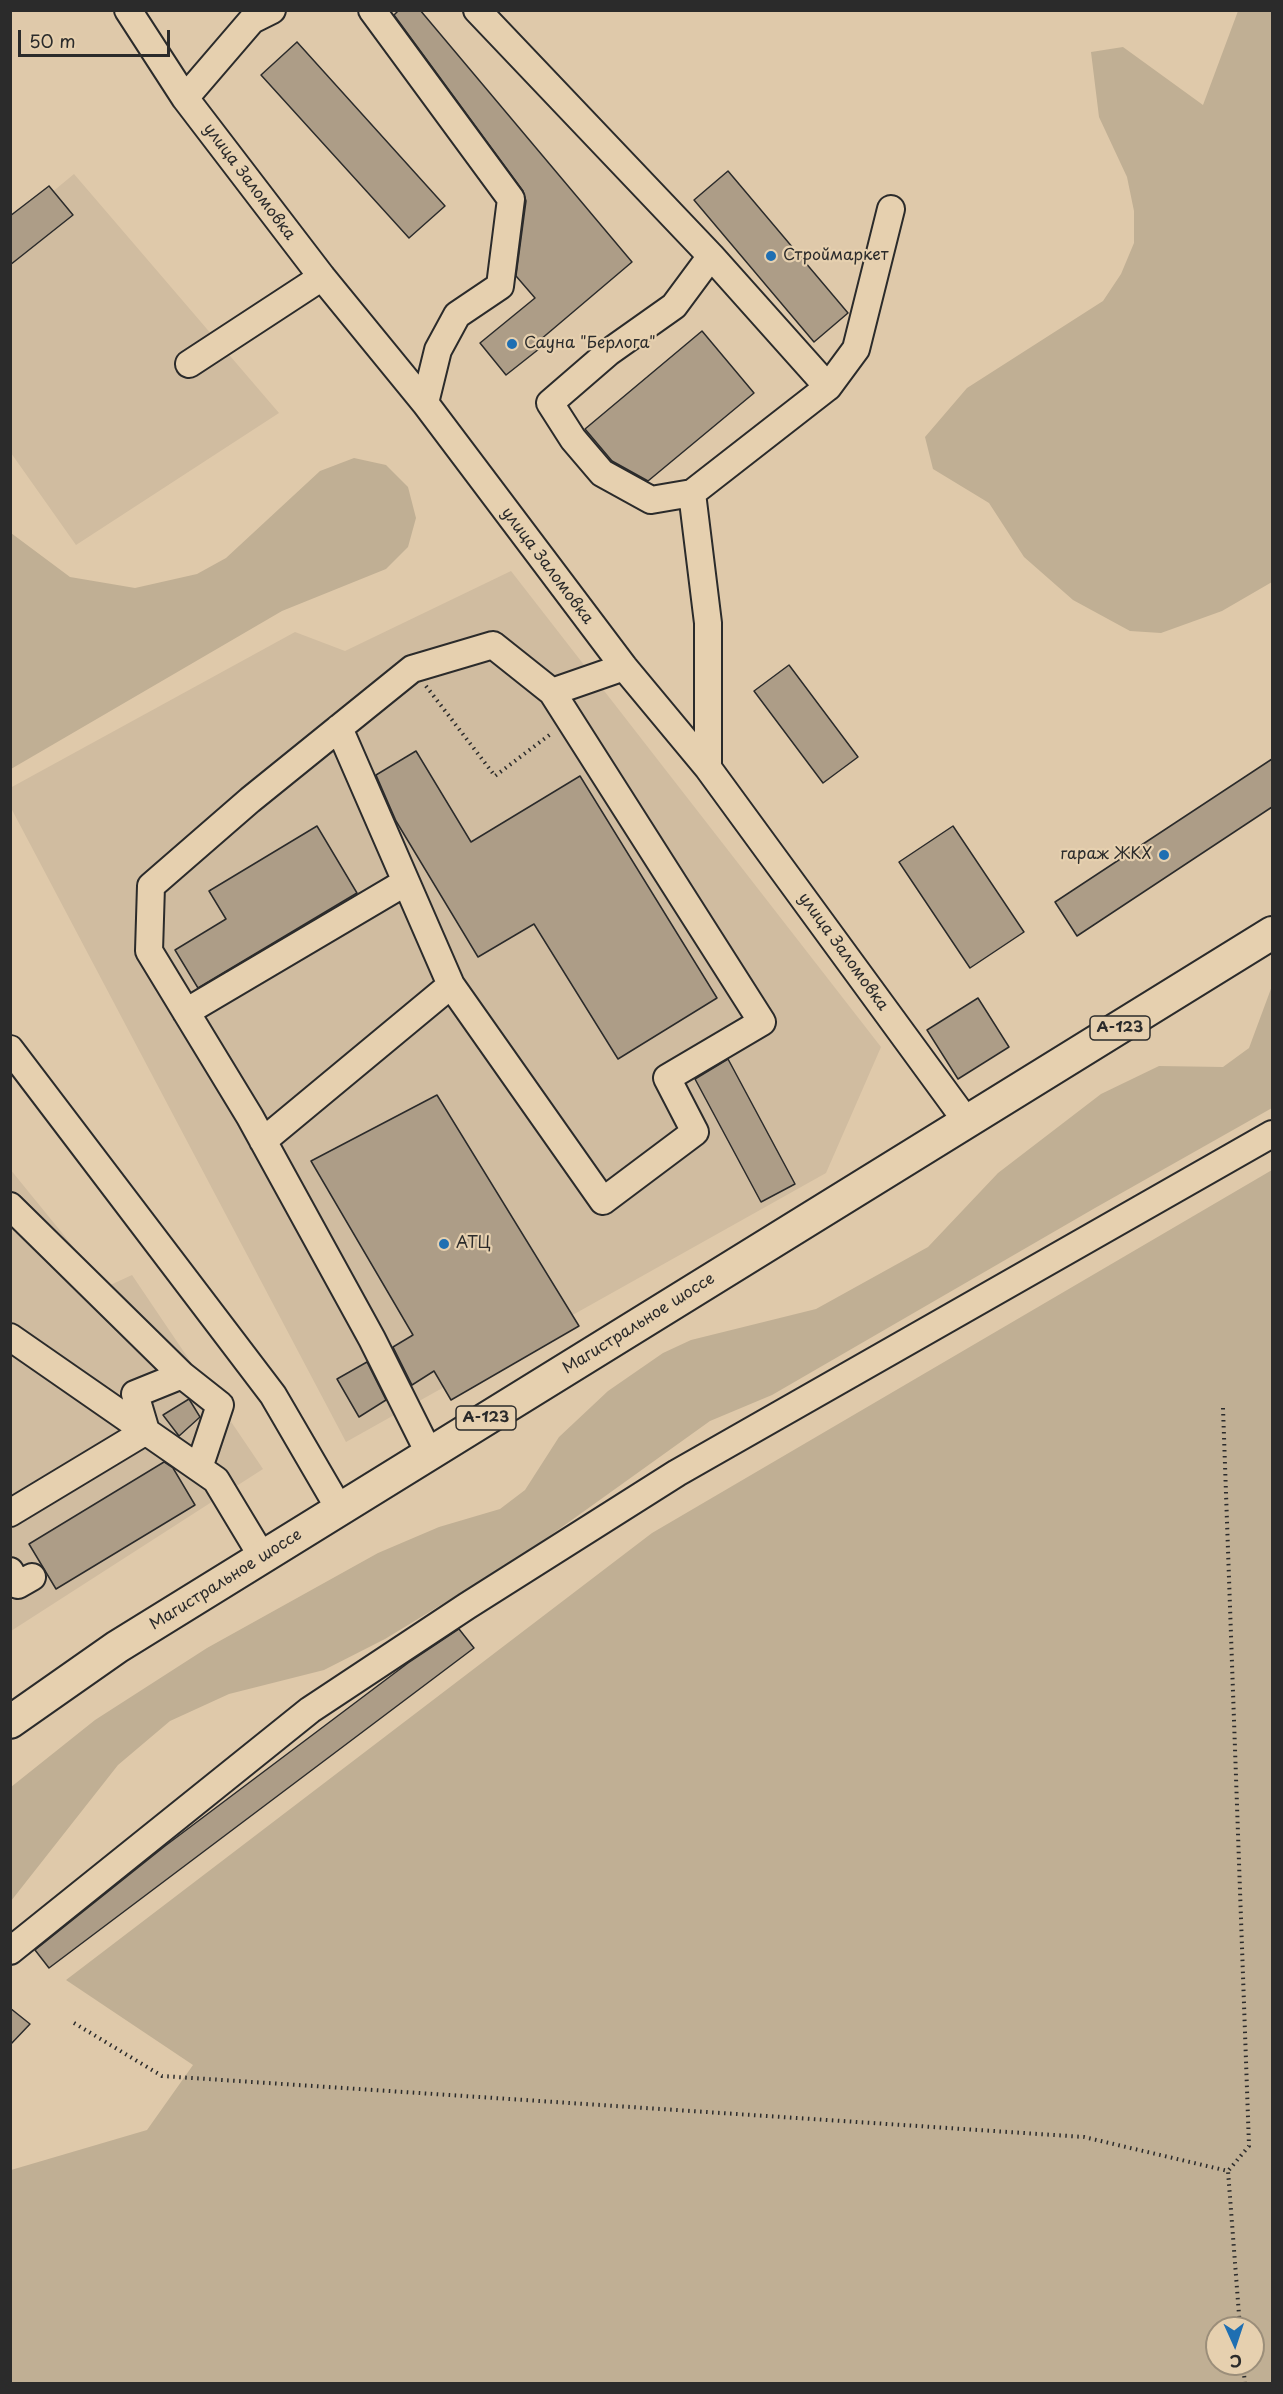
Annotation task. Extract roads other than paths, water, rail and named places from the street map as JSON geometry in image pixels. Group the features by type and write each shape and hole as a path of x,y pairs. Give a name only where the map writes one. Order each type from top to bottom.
{"main road":[{"name":"Магистральное шоссе","path":"10,1722 117,1647 1272,933"}],"street":[{"name":"улица Заломовка","path":"128,10 185,98 322,277 425,403 624,668 708,768 967,1122"},
{"path":"185,98 252,20 272,10"},
{"path":"372,10 511,199 500,286 457,315 438,350 425,403"},
{"path":"477,10 711,256 828,387"},
{"path":"711,256 674,306 609,352 550,403 573,439 602,473 651,500 692,493 828,387 856,350 891,209"},
{"path":"189,364 322,277"},
{"path":"692,493 708,623 708,768"},
{"path":"339,728 451,985 603,1201 695,1132 667,1078 762,1022 552,692 492,645 412,669 339,728 250,800 151,886 149,951 263,1141 372,1339 429,1453"},
{"path":"552,692 624,668"},
{"path":"186,1012 406,882"},
{"path":"263,1141 451,985"},
{"path":"10,1049 273,1395 340,1510"},
{"path":"10,1951 310,1710 467,1606 677,1473 1272,1134"},
{"path":"10,1206 182,1375 220,1405 199,1468"},
{"path":"10,1337 216,1480 263,1558"},
{"path":"146,1431 135,1394 182,1375"},
{"path":"15,1505 146,1431"}],"place":[{"name":"Строймаркет","path":"771,256"},
{"name":"Сауна \"Берлога\"","path":"512,344"},
{"name":"гараж ЖКХ","path":"1164,855"},
{"name":"АТЦ","path":"444,1244"}]}
